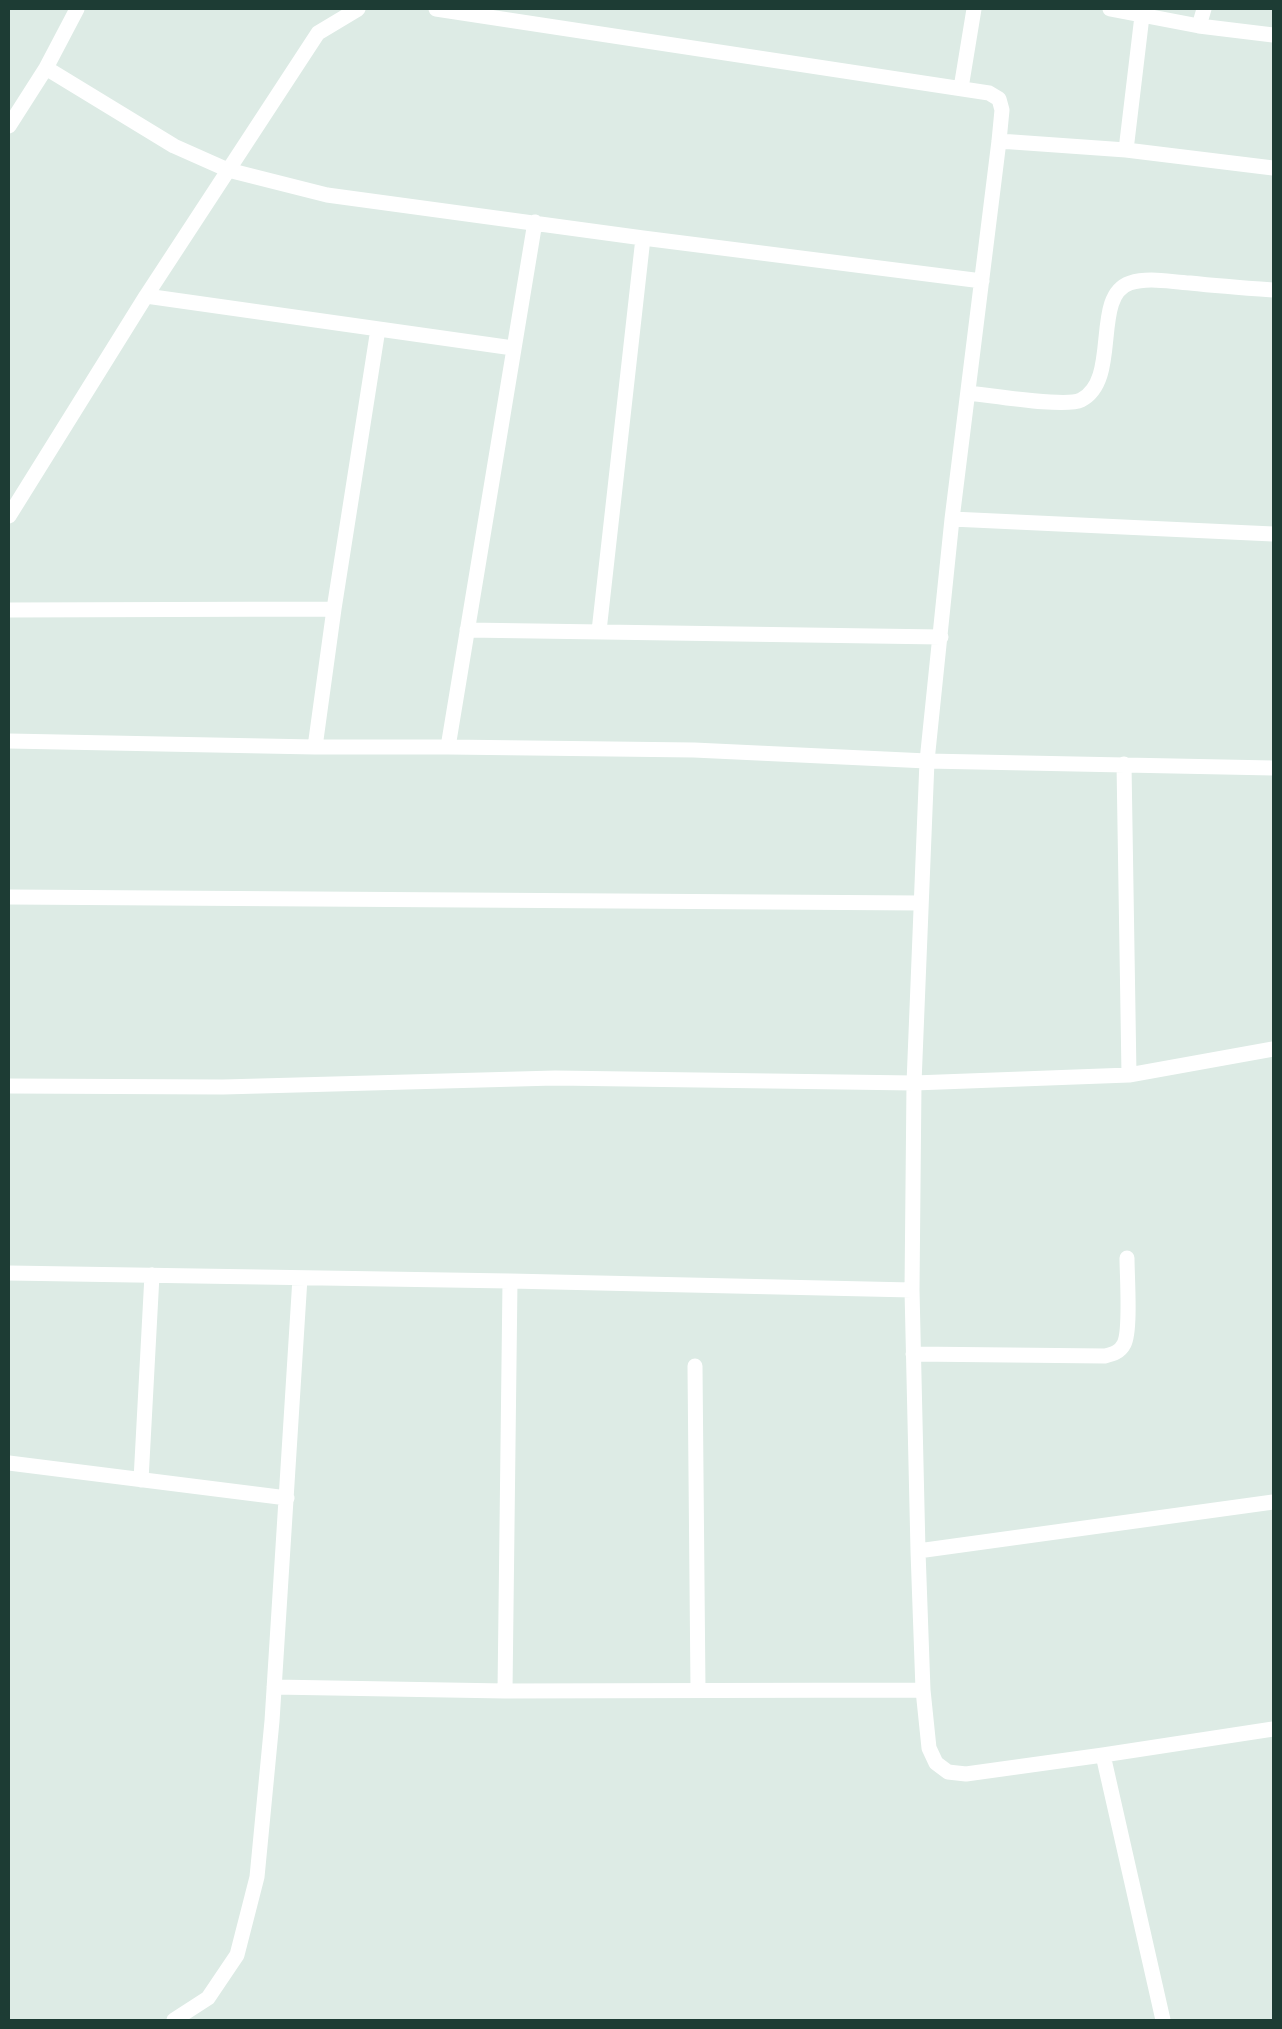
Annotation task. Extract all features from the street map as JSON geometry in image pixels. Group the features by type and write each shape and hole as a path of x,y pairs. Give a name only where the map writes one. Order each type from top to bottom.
{"street":[{"path":"9,126 46,68 77,9"},
{"path":"9,516 146,296 318,33 358,9"},
{"path":"436,9 960,88 989,93 999,99 1002,110 999,141 952,519 927,761 914,1083 912,1290 923,1690 929,1748 936,1763 948,1772 966,1774 1102,1756 1273,1729"},
{"path":"960,88 974,9"},
{"path":"1110,9 1199,26 1273,35"},
{"path":"1199,26 1204,9"},
{"path":"1126,150 1142,16"},
{"path":"46,68 174,146 228,170 326,195 643,238 982,280"},
{"path":"999,141 1126,150 1273,168"},
{"path":"448,747 535,222"},
{"path":"599,631 643,238"},
{"path":"968,393 1063,404 1081,400 1092,390 1101,374 1111,306 1116,293 1128,284 1150,280 1273,290"},
{"path":"146,296 513,348"},
{"path":"315,747 334,609 378,329"},
{"path":"952,519 1273,534"},
{"path":"9,610 334,609"},
{"path":"467,630 940,637"},
{"path":"9,741 315,747 694,750 927,761 1273,768"},
{"path":"1124,764 1129,1075"},
{"path":"9,897 921,903"},
{"path":"9,1086 223,1087 555,1078 914,1083 1129,1075 1273,1049"},
{"path":"913,1354 1105,1356 1117,1352 1125,1343 1127,1329 1127,1258"},
{"path":"9,1273 912,1290"},
{"path":"141,1480 152,1276"},
{"path":"174,2020 208,1998 237,1955 257,1877 274,1687 300,1278"},
{"path":"505,1691 510,1281"},
{"path":"695,1366 698,1690"},
{"path":"9,1463 287,1498"},
{"path":"918,1551 1273,1502"},
{"path":"274,1687 505,1691 923,1690"},
{"path":"1102,1756 1163,2020"}]}
